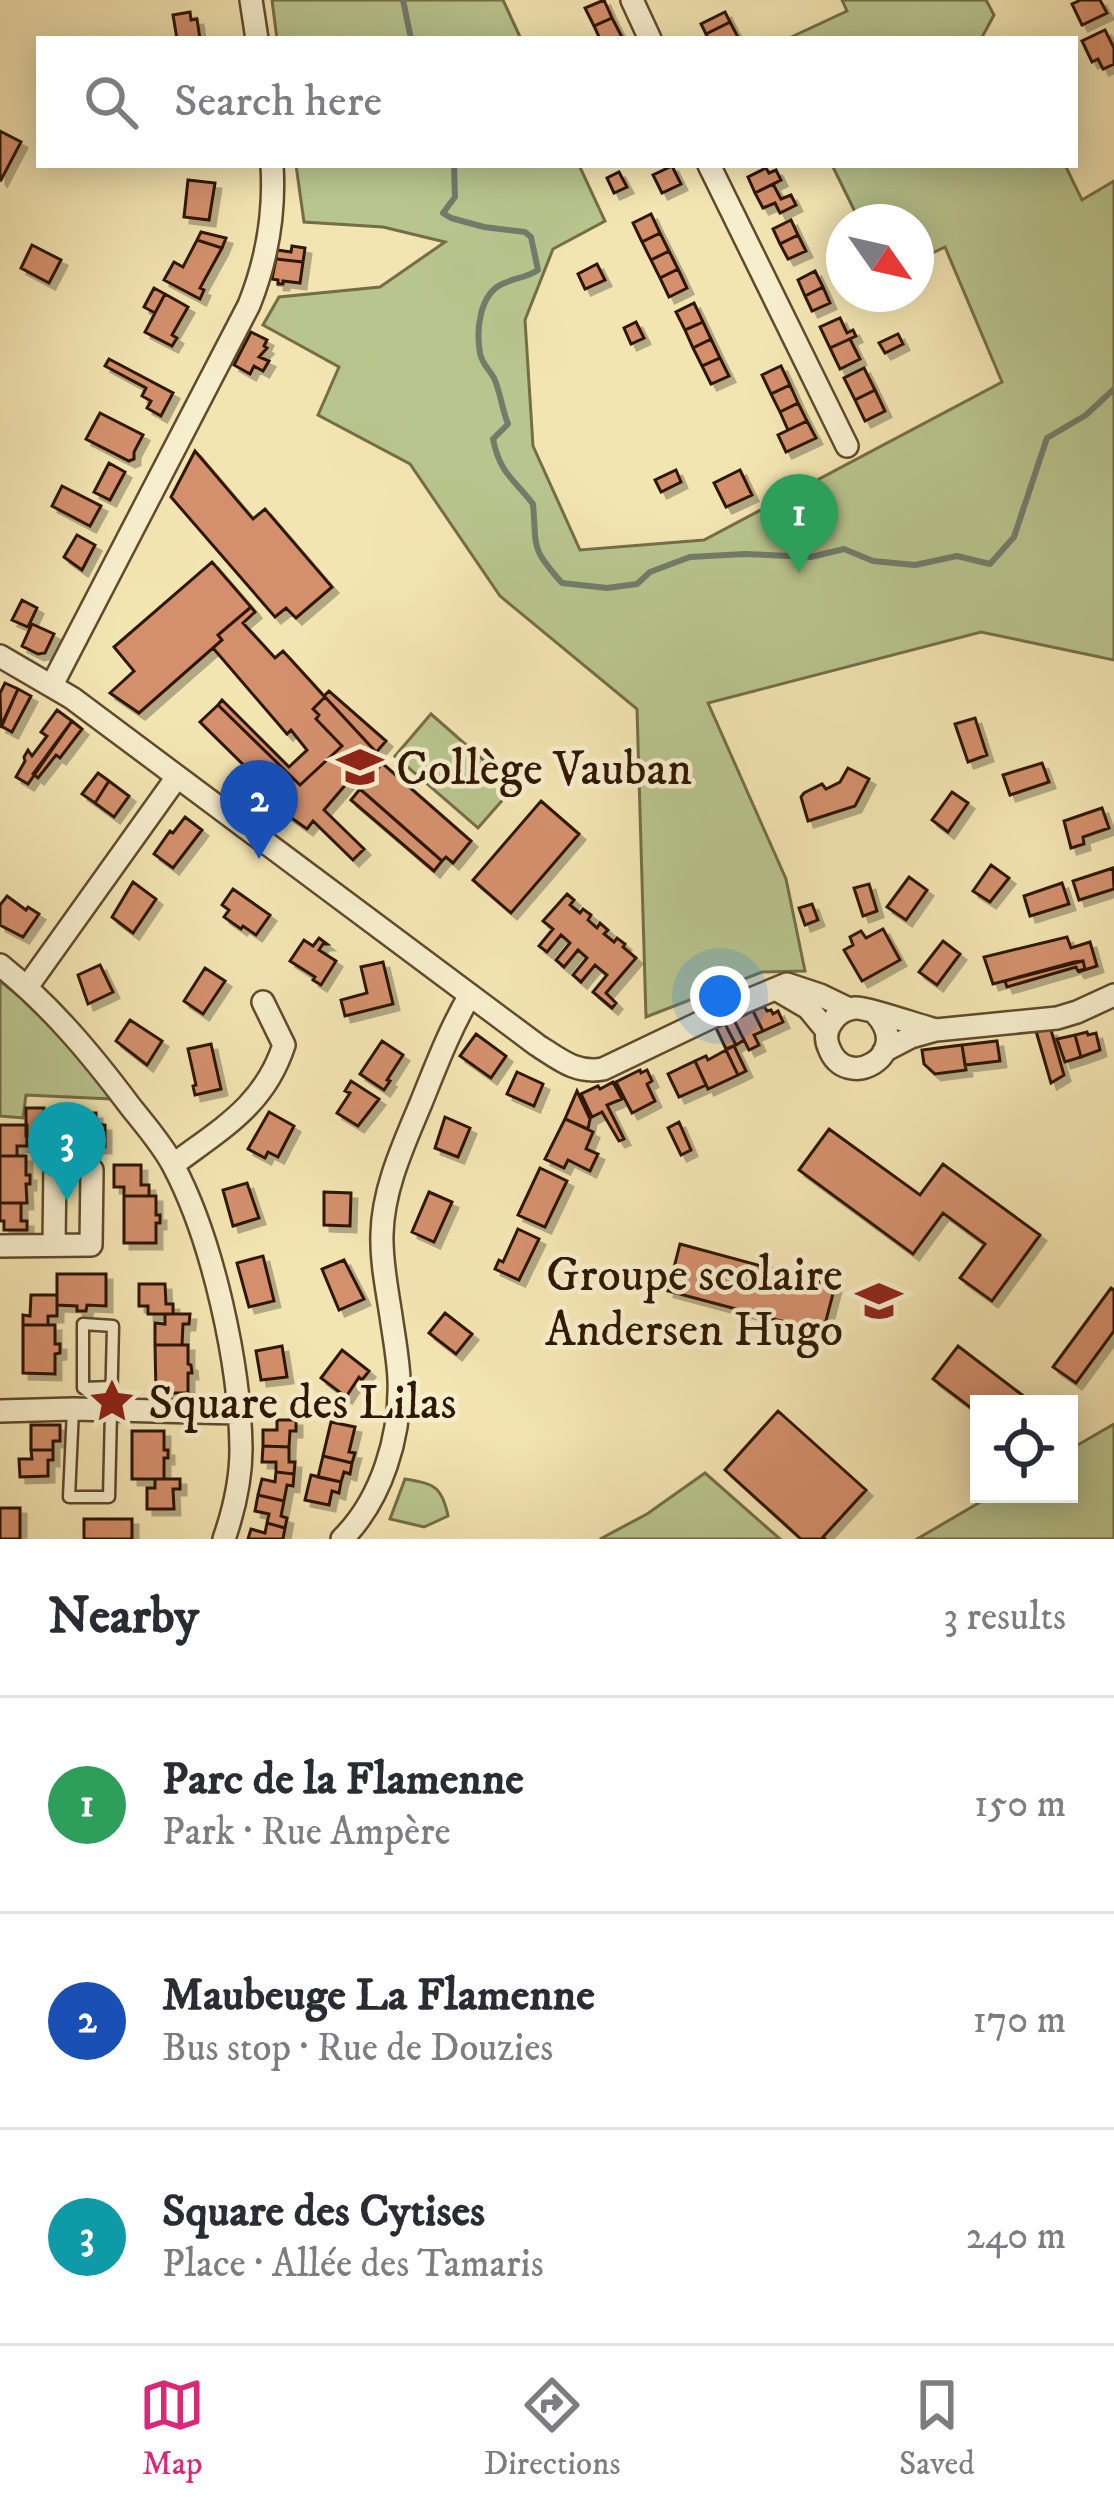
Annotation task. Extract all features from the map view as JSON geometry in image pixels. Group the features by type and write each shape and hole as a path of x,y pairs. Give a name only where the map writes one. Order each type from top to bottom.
{"street":[{"path":"251,0 257,36"},
{"path":"632,0 649,36"},
{"path":"52,685 249,305 263,270 272,168"},
{"path":"710,168 847,446"},
{"path":"0,656 52,685 537,1045 576,1069 603,1069 787,984 849,1009 936,1030"},
{"path":"27,986 178,777"},
{"path":"0,965 27,986 89,1051 173,1165 207,1246 228,1334 241,1450 224,1539"},
{"path":"774,988 808,1008 826,1031 831,1055 847,1067 876,1063 884,1051 887,1029 876,1014"},
{"path":"342,1539 359,1522 380,1486 395,1432 399,1382 384,1266 386,1203 396,1163 470,994"},
{"path":"884,1051 911,1036 936,1030 1057,1018 1114,995"},
{"path":"173,1165 239,1116 275,1072 284,1045 263,1002"},
{"path":"826,1031 833,1019 849,1009"},
{"path":"0,1246 54,1244"},
{"path":"0,1412 238,1413"}],"lane":[{"path":"73,1409 70,1497 109,1497 113,1326 82,1324 83,1388 111,1387"}],"green space":[{"path":"272,0 503,0 520,36 277,36"},
{"path":"842,0 986,0 994,15 983,36 793,36 847,11"},
{"path":"296,168 580,168 605,221 553,249 525,320 533,446 580,550 704,540 1002,382 945,247 934,252 934,204 851,204 833,168 1066,168 1082,200 1114,181 1114,660 981,632 708,703 786,879 805,971 762,972 646,1017 637,709 500,596 410,464 318,415 339,367 263,325 279,297 380,287 445,242 383,227 304,222"},
{"path":"431,714 514,787 478,828 395,756"},
{"path":"0,981 74,1051 113,1099 26,1095 23,1118 0,1116"},
{"path":"1114,1424 1114,1539 917,1539 979,1503 1078,1503 1078,1445"},
{"path":"705,1473 780,1539 600,1539 647,1514"},
{"path":"405,1479 435,1488 448,1516 424,1527 390,1519"}],"building":[{"path":"604,0 612,18 594,26 585,8"},
{"path":"1100,0 1107,13 1082,25 1072,4"},
{"path":"190,12 191,20 197,19 200,36 176,36 173,15"},
{"path":"725,12 730,22 706,34 701,24"},
{"path":"612,18 621,36 599,36 594,26"},
{"path":"730,22 737,36 707,36"},
{"path":"1105,30 1114,48 1114,64 1103,69 1098,59 1092,62 1082,41"},
{"path":"0,131 21,142 1,180 0,179"},
{"path":"673,168 681,184 662,193 653,175"},
{"path":"766,168 769,173 776,170 781,180 755,193 748,177"},
{"path":"619,172 627,187 614,193 607,178"},
{"path":"188,180 215,183 209,220 184,217"},
{"path":"773,184 781,199 791,195 796,205 780,213 775,203 763,208 755,193"},
{"path":"651,214 660,233 642,242 633,223"},
{"path":"791,220 798,235 780,244 773,229"},
{"path":"201,232 226,238 222,248 197,240"},
{"path":"660,233 669,251 651,260 642,242"},
{"path":"798,235 806,251 788,259 780,244"},
{"path":"197,240 222,248 200,288 204,290 200,299 164,280 174,262 183,267"},
{"path":"32,245 61,260 49,283 21,268"},
{"path":"292,246 305,248 303,262 276,259 277,250 291,252"},
{"path":"669,251 678,269 660,278 651,260"},
{"path":"276,259 303,262 300,283 278,284 272,279"},
{"path":"597,264 605,280 585,289 578,274"},
{"path":"678,269 687,288 669,297 660,278"},
{"path":"815,271 823,287 805,296 798,280"},
{"path":"823,287 826,305 812,311 805,296"},
{"path":"154,288 165,294 155,313 144,307"},
{"path":"165,294 188,307 172,335 177,338 172,346 145,332"},
{"path":"694,303 703,322 685,330 676,312"},
{"path":"840,318 847,333 853,330 856,336 830,348 820,327"},
{"path":"636,322 644,338 631,344 624,328"},
{"path":"703,322 711,339 693,348 685,330"},
{"path":"251,332 267,340 259,357 269,361 263,371 254,366 250,374 234,365"},
{"path":"898,334 903,344 885,353 879,343"},
{"path":"711,339 720,358 702,366 693,348"},
{"path":"850,339 860,359 840,369 830,348"},
{"path":"720,358 729,376 711,384 702,366"},
{"path":"109,359 173,393 161,416 147,408 151,401 142,396 146,388 105,366"},
{"path":"781,366 790,385 771,394 762,375"},
{"path":"864,368 875,390 855,400 844,378"},
{"path":"790,385 798,403 780,412 771,394"},
{"path":"875,390 885,411 865,421 855,400"},
{"path":"798,403 807,421 788,430 780,412"},
{"path":"100,413 143,435 134,459 129,461 86,439"},
{"path":"807,421 816,438 786,452 778,435"},
{"path":"195,451 253,519 265,509 332,587 296,618 286,608 275,617 171,497"},
{"path":"109,463 125,472 110,500 94,492"},
{"path":"676,470 681,482 661,492 655,480"},
{"path":"740,470 752,495 726,507 714,483"},
{"path":"62,486 101,506 90,526 52,506"},
{"path":"77,535 95,545 82,570 64,557"},
{"path":"212,562 251,607 218,635 222,640 139,713 110,693 134,671 114,647"},
{"path":"22,600 37,608 28,627 12,620"},
{"path":"251,607 255,612 243,623 275,658 283,651 324,696 329,691 386,741 367,763 375,751 325,697 313,709 319,715 316,719 342,746 300,785 218,705 222,700 289,767 307,750 291,730 287,734 213,648 222,640 218,635"},
{"path":"32,624 54,634 45,653 22,646"},
{"path":"5,683 18,689 1,728 0,693"},
{"path":"18,689 31,696 12,732 1,726"},
{"path":"325,697 375,751 366,762 376,771 382,763 471,841 453,863 446,857 442,861 360,789 363,786 353,776 324,810 364,849 353,860 313,821 307,829 259,795 267,788 200,722 218,705 300,785 342,746 316,719 319,715 313,709"},
{"path":"57,710 72,721 28,784 16,777 28,750 32,756 47,736 41,732"},
{"path":"975,718 987,755 968,762 955,724"},
{"path":"72,721 82,729 38,778 33,774"},
{"path":"1042,763 1049,782 1010,795 1003,775"},
{"path":"848,768 869,779 855,806 808,821 804,793 840,782"},
{"path":"98,773 109,781 95,803 82,794"},
{"path":"109,781 129,796 114,817 95,803"},
{"path":"360,789 442,861 434,871 351,800"},
{"path":"952,792 968,803 948,832 932,820"},
{"path":"541,801 579,834 511,913 473,880"},
{"path":"1102,808 1109,828 1083,837 1084,844 1071,848 1064,821"},
{"path":"185,817 202,830 173,868 154,854"},
{"path":"991,865 1009,878 990,902 973,891"},
{"path":"1113,868 1114,889 1079,900 1073,881"},
{"path":"909,877 927,890 906,920 887,907"},
{"path":"133,882 156,899 133,933 112,917"},
{"path":"1062,883 1069,904 1030,916 1024,896"},
{"path":"869,884 877,911 863,916 854,888"},
{"path":"233,889 270,915 256,935 224,917 229,910 222,905"},
{"path":"567,894 574,900 570,905 591,915 588,920 597,928 600,923 608,930 604,934 625,944 636,958 606,993 616,1003 612,1008 593,992 607,975 595,965 581,982 573,975 587,958 578,950 564,967 556,960 570,943 561,935 547,952 539,946 553,929 543,921"},
{"path":"7,896 39,914 23,937 0,925 0,905"},
{"path":"812,904 818,920 805,925 799,908"},
{"path":"883,929 900,960 862,981 844,950 853,945 850,937 861,931 866,938"},
{"path":"1067,937 1071,948 1090,942 1097,966 1078,972 1085,969 1083,961 1074,962 993,984 984,957"},
{"path":"319,938 327,944 319,950 336,961 321,985 290,961 304,940 313,946"},
{"path":"943,941 960,954 937,985 919,972"},
{"path":"1083,961 1085,969 1078,971 1076,967 1007,987 1005,981"},
{"path":"383,962 393,1004 345,1016 341,1000 367,993 361,967"},
{"path":"100,965 113,992 88,1004 78,975"},
{"path":"205,968 225,981 203,1014 184,1001"},
{"path":"764,1006 773,1014 778,1011 783,1022 763,1031 753,1011"},
{"path":"753,1011 763,1031 754,1035 759,1045 749,1050 734,1020"},
{"path":"130,1020 162,1041 147,1065 116,1041"},
{"path":"734,1020 744,1040 736,1045 725,1024"},
{"path":"725,1024 736,1045 726,1049 716,1028"},
{"path":"1051,1030 1064,1075 1051,1083 1036,1031"},
{"path":"1096,1033 1100,1050 1081,1057 1075,1035"},
{"path":"476,1034 506,1056 491,1078 460,1056"},
{"path":"1075,1035 1081,1057 1065,1062 1057,1039"},
{"path":"382,1041 403,1055 384,1090 360,1074"},
{"path":"997,1041 1000,1061 965,1065 962,1045"},
{"path":"211,1044 221,1089 195,1095 188,1049"},
{"path":"962,1045 966,1070 935,1074 924,1064 922,1050"},
{"path":"734,1046 746,1071 738,1075 726,1050"},
{"path":"726,1050 738,1075 708,1089 695,1061"},
{"path":"695,1061 706,1085 679,1097 668,1074"},
{"path":"647,1070 655,1101 632,1113 616,1082"},
{"path":"517,1072 543,1084 534,1106 507,1094"},
{"path":"351,1081 379,1099 358,1126 337,1113 350,1093 345,1091"},
{"path":"613,1082 622,1099 607,1105 624,1139 619,1141 602,1112 592,1117 581,1094"},
{"path":"577,1091 590,1119 588,1129 565,1119"},
{"path":"26,1108 44,1108 44,1119 52,1119 52,1142 44,1142 44,1136 26,1136"},
{"path":"60,1108 79,1108 79,1136 62,1136 62,1141 52,1142 52,1119 61,1119"},
{"path":"269,1112 294,1126 278,1157 268,1152 265,1158 248,1149"},
{"path":"79,1113 96,1113 96,1124 105,1125 105,1147 79,1141"},
{"path":"445,1117 470,1128 458,1157 435,1148"},
{"path":"565,1119 593,1132 586,1149 598,1154 590,1171 568,1160 564,1168 545,1159"},
{"path":"679,1122 691,1150 681,1155 668,1128"},
{"path":"0,1125 27,1125 27,1146 17,1146 17,1156 0,1156"},
{"path":"829,1129 920,1195 943,1164 1040,1235 992,1301 960,1278 985,1244 943,1213 913,1254 799,1170"},
{"path":"0,1156 26,1156 27,1203 0,1203"},
{"path":"114,1165 141,1165 141,1185 149,1185 149,1196 124,1196 124,1187 114,1187"},
{"path":"540,1168 567,1181 545,1227 518,1215"},
{"path":"247,1183 259,1218 233,1226 223,1190"},
{"path":"324,1192 351,1193 350,1226 324,1225"},
{"path":"429,1192 452,1202 434,1242 412,1232"},
{"path":"124,1196 156,1196 160,1223 156,1223 156,1243 124,1243"},
{"path":"0,1203 21,1203 21,1221 27,1221 27,1230 4,1230"},
{"path":"518,1229 539,1239 519,1280 495,1269"},
{"path":"680,1244 835,1286 823,1332 668,1291"},
{"path":"263,1256 274,1301 249,1307 237,1263"},
{"path":"344,1260 364,1299 339,1310 322,1269"},
{"path":"57,1274 106,1274 106,1306 87,1305 86,1311 77,1311 77,1306 57,1305"},
{"path":"139,1284 165,1284 166,1304 173,1304 173,1314 148,1314 148,1306 139,1306"},
{"path":"1111,1288 1114,1331 1076,1383 1053,1367"},
{"path":"31,1295 57,1295 57,1316 48,1316 48,1325 23,1325 23,1315 30,1316"},
{"path":"445,1313 472,1334 456,1354 429,1333"},
{"path":"165,1314 190,1314 189,1324 183,1324 182,1345 155,1345 155,1323 165,1324"},
{"path":"23,1325 55,1325 60,1353 55,1354 55,1374 23,1373"},
{"path":"155,1345 188,1345 192,1373 188,1373 188,1393 156,1393"},
{"path":"282,1346 287,1377 261,1380 256,1351"},
{"path":"958,1346 1022,1395 970,1395 970,1407 933,1379"},
{"path":"342,1350 369,1371 346,1397 321,1378"},
{"path":"778,1411 866,1490 825,1539 801,1539 725,1470"},
{"path":"277,1420 296,1420 289,1447 263,1446 263,1430 277,1430"},
{"path":"331,1422 355,1427 349,1452 355,1453 352,1463 323,1456"},
{"path":"31,1425 60,1425 60,1441 53,1441 53,1450 31,1450"},
{"path":"132,1431 164,1431 168,1458 164,1458 164,1479 132,1479"},
{"path":"263,1446 289,1447 294,1474 276,1472 276,1462 262,1462"},
{"path":"31,1450 53,1450 48,1476 20,1477 19,1459 32,1459"},
{"path":"323,1456 352,1463 350,1474 344,1472 341,1482 318,1477"},
{"path":"276,1472 294,1474 284,1501 258,1495 262,1479 275,1482"},
{"path":"311,1475 341,1482 339,1493 332,1491 329,1505 305,1500"},
{"path":"155,1479 180,1479 180,1489 173,1489 174,1509 147,1509 147,1488 155,1488"},
{"path":"258,1495 284,1501 285,1528 267,1523 269,1514 255,1511"},
{"path":"0,1508 20,1508 20,1539 0,1539"},
{"path":"84,1519 132,1519 132,1539 84,1539"},
{"path":"267,1523 285,1528 283,1539 248,1539 251,1529 265,1533"}],"waterway":[{"path":"403,0 410,36"},
{"path":"454,168 455,197 443,213 531,237 538,270 502,284 488,296 479,324 479,344 508,424 493,439 496,451 533,504 537,547 562,583 607,588 637,584 650,572 690,557 811,557 844,549 873,561 915,565 957,556 990,564 1014,537 1047,438 1086,415 1114,389"}],"place":[{"name":"Parc de la Flamenne","path":"799,573"},
{"name":"Collège Vauban","path":"360,767"},
{"name":"Maubeuge La Flamenne","path":"259,859"},
{"name":"Square des Cytises","path":"67,1201"},
{"name":"Groupe scolaire Andersen Hugo","path":"879,1301"},
{"name":"Square des Lilas","path":"112,1401"}]}
